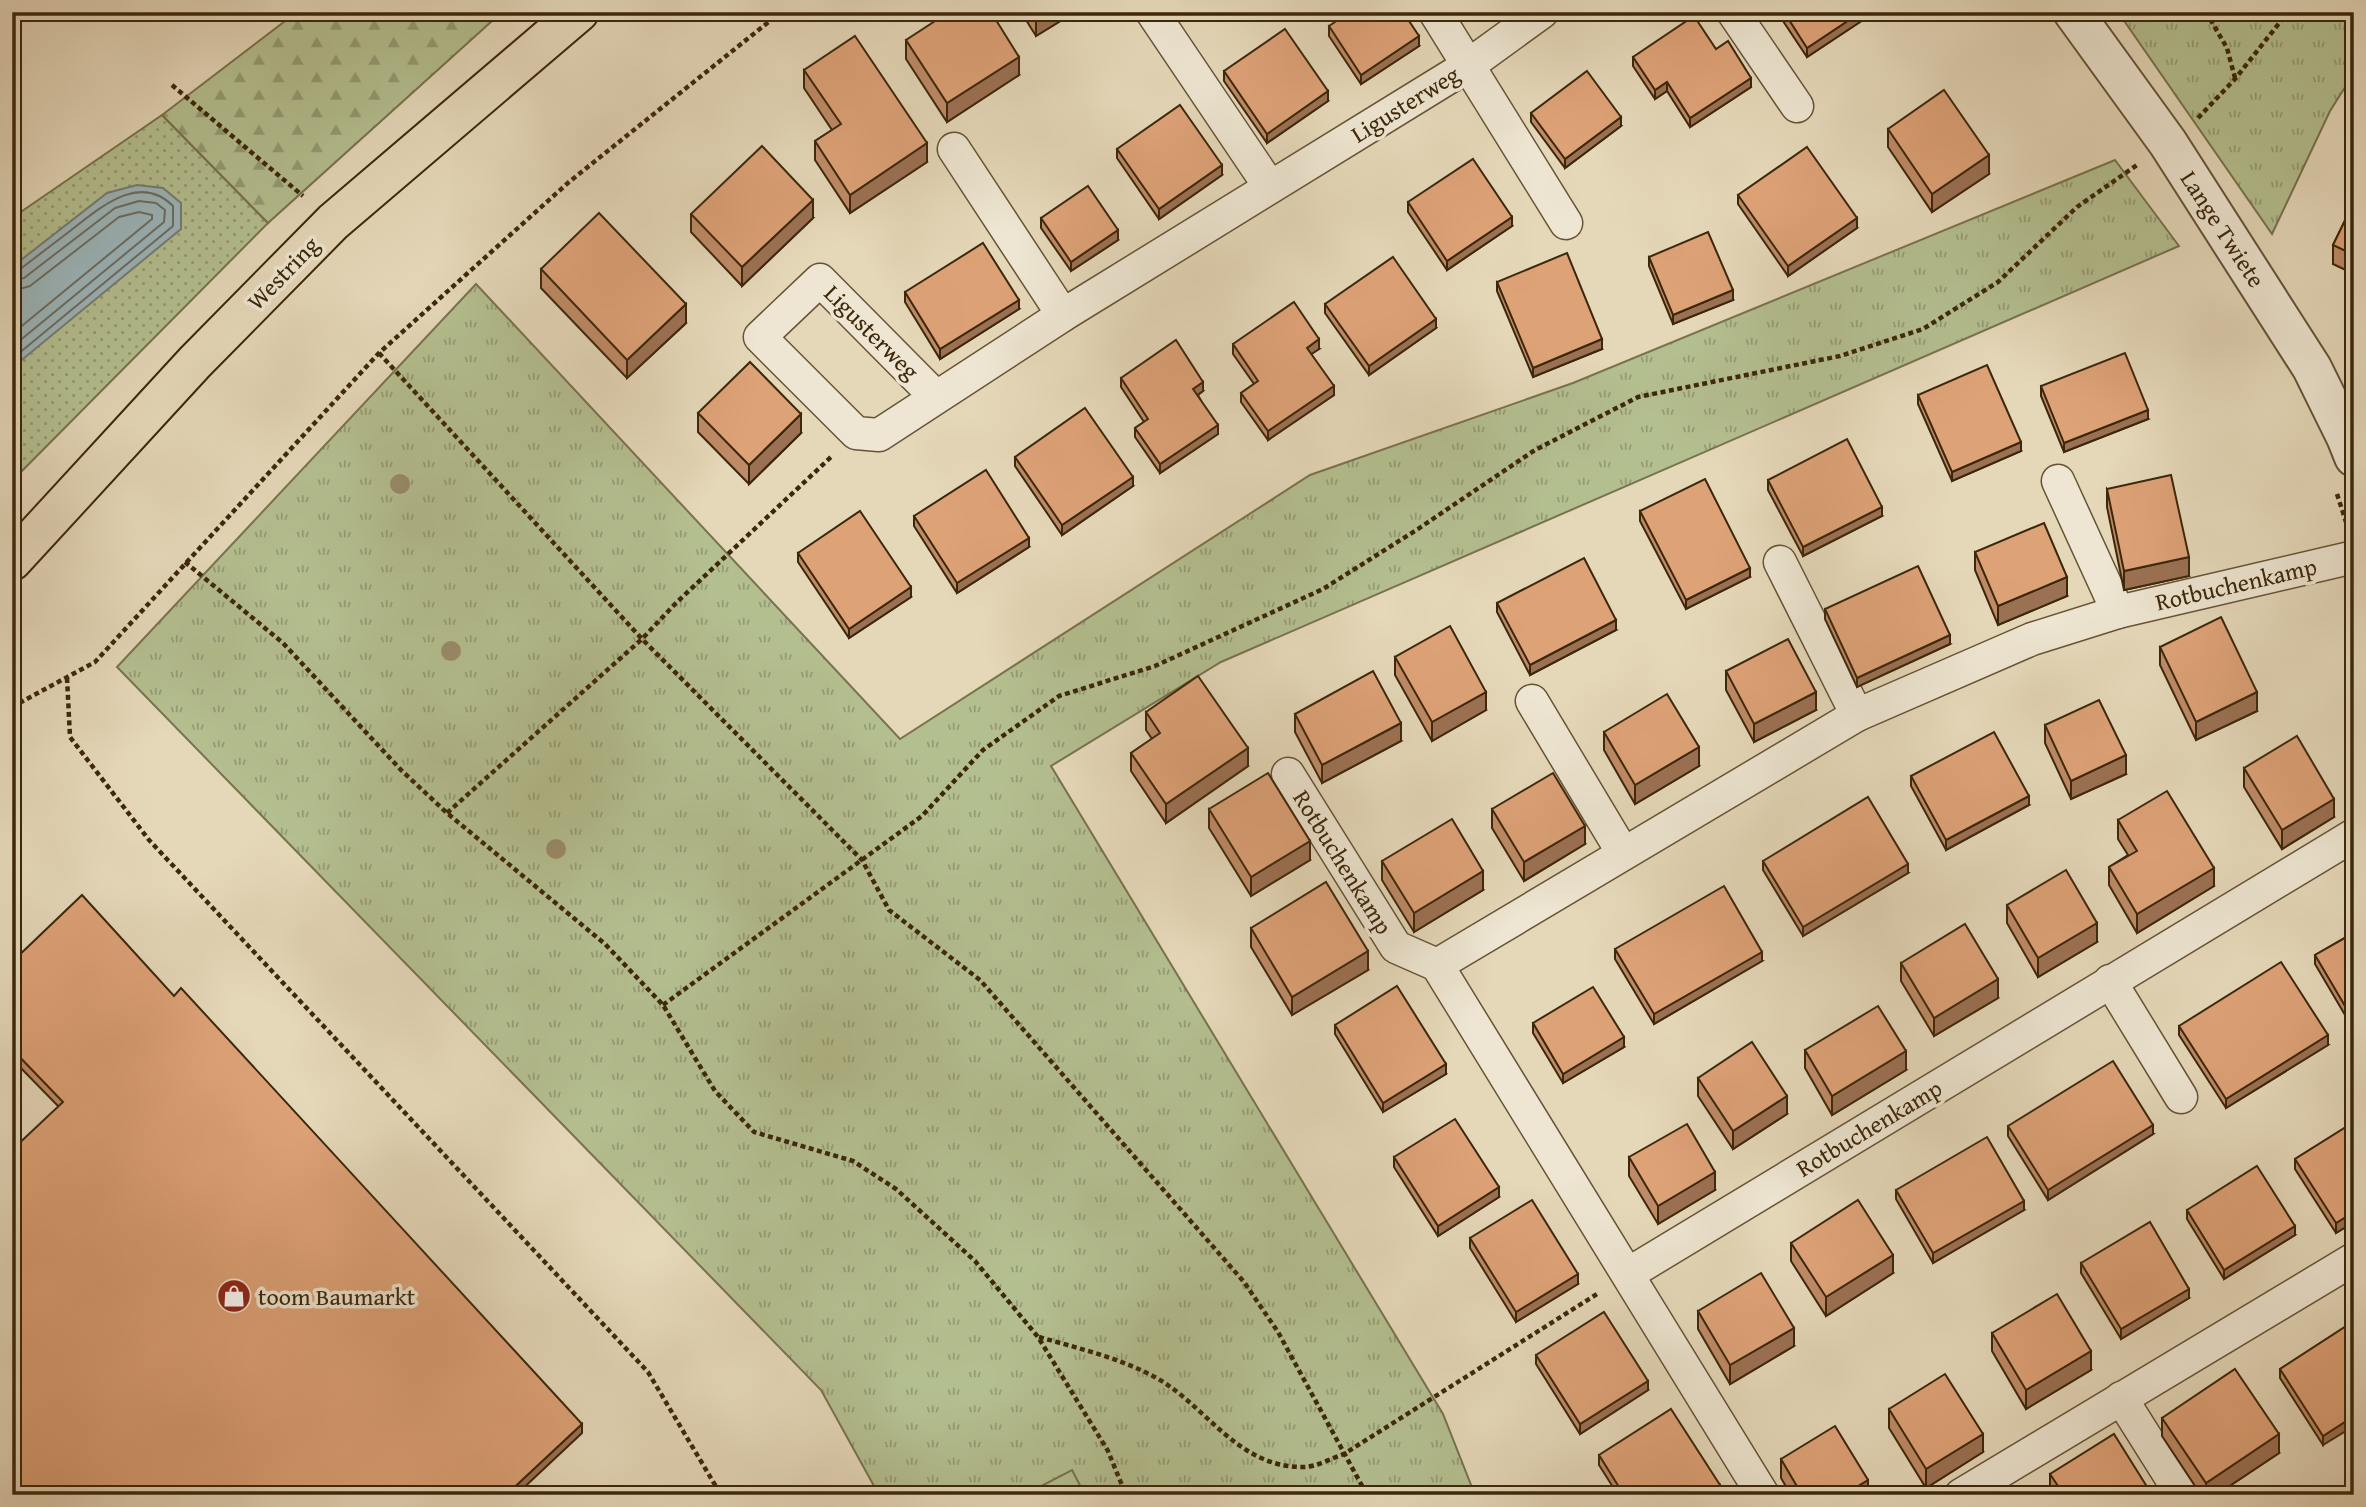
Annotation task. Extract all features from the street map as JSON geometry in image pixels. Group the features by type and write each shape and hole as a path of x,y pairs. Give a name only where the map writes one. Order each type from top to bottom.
{"main road":[{"name":"Westring","path":"12,561 195,362 334,222 579,12"}],"street":[{"path":"1152,12 1270,187"},
{"name":"Ligusterweg","path":"1435,12 1566,223"},
{"name":"Ligusterweg","path":"936,397 820,279 760,337 856,433 879,435 1063,315 1469,65 1542,12"},
{"path":"1733,12 1797,106"},
{"name":"Lange Twiete","path":"2073,12 2168,143 2312,368 2354,457"},
{"path":"954,149 1063,315"},
{"path":"2058,481 2118,612"},
{"name":"Rotbuchenkamp","path":"1289,774 1396,947 1437,965 1857,715 2032,639 2118,612 2354,557"},
{"path":"1780,562 1857,715"},
{"path":"1532,701 1623,853"},
{"name":"Rotbuchenkamp","path":"1628,1274 2354,835"},
{"path":"1437,965 1763,1495"},
{"path":"2110,981 2181,1097"},
{"path":"1961,1495 2353,1260"},
{"path":"2121,1398 2182,1495"}],"path":[{"path":"12,707 95,662 379,353 569,182 781,12"},
{"path":"2206,12 2227,48 2235,79"},
{"path":"2189,128 2235,79 2288,12"},
{"path":"172,85 334,222"},
{"path":"663,1005 922,816 982,750 1059,696 1155,666 1323,589 1535,450 1638,397 1840,356 1923,329 1998,282 2077,207 2143,161"},
{"path":"379,353 642,639 862,860 889,909 980,980 1244,1282 1278,1332 1367,1495"},
{"path":"447,813 642,639 676,603 856,433"},
{"path":"185,562 283,643 401,769 447,813 605,944 663,1005 715,1091 754,1132 853,1161 896,1189 975,1261 1038,1337 1108,1451 1126,1495"},
{"path":"67,678 70,737 149,840 648,1372 722,1495"},
{"path":"1038,1337 1105,1356 1153,1376 1230,1440 1265,1461 1305,1468 1344,1454 1628,1274"}],"green space":[{"path":"297,12 502,12 268,223 162,115"},
{"path":"2118,12 2354,12 2354,73 2330,111 2272,234"},
{"path":"162,115 268,223 12,481 12,218"},
{"path":"2115,160 2179,246 1221,662 1051,766 1443,1414 1475,1495 879,1495 821,1390 117,667 476,284 900,739 1310,475 1573,383"},
{"path":"1072,1470 1085,1495 1024,1495"}],"water":[{"path":"137,185 163,188 181,203 181,229 12,368 12,267 107,193"}],"building":[{"path":"949,12 991,12 1019,57 947,103 906,40"},
{"path":"1033,12 1045,12 1036,18"},
{"path":"1350,12 1403,12 1419,36 1361,75 1329,26"},
{"path":"1784,12 1861,12 1807,48"},
{"path":"1694,16 1716,49 1728,41 1751,78 1690,118 1667,82 1655,90 1633,57"},
{"path":"1285,29 1328,91 1267,134 1224,71"},
{"path":"855,36 927,143 850,195 815,141 841,124 804,70"},
{"path":"1587,71 1621,117 1565,159 1531,113"},
{"path":"1944,90 1989,155 1932,194 1888,129"},
{"path":"1180,105 1222,165 1159,209 1117,149"},
{"path":"762,146 813,200 742,267 691,214"},
{"path":"1807,147 1857,218 1788,266 1738,195"},
{"path":"1473,159 1512,217 1447,261 1408,202"},
{"path":"1088,186 1118,230 1071,262 1041,218"},
{"path":"2354,202 2354,255 2333,245"},
{"path":"599,213 686,304 627,360 541,269"},
{"path":"1708,232 1733,290 1673,315 1649,257"},
{"path":"983,243 1019,300 940,349 905,292"},
{"path":"1567,253 1602,339 1533,368 1497,282"},
{"path":"1393,257 1436,319 1369,366 1325,304"},
{"path":"1294,302 1319,339 1307,348 1334,386 1268,431 1241,393 1258,381 1233,344"},
{"path":"1176,340 1203,382 1193,389 1218,425 1160,464 1135,428 1148,419 1121,378"},
{"path":"2125,353 2148,410 2064,443 2041,386"},
{"path":"750,362 801,414 749,465 698,413"},
{"path":"1987,365 2021,442 1952,472 1918,395"},
{"path":"1085,408 1133,477 1062,525 1015,457"},
{"path":"1847,439 1882,507 1803,547 1768,480"},
{"path":"986,470 1029,538 957,583 914,516"},
{"path":"2171,475 2189,557 2124,571 2107,489"},
{"path":"1705,479 1750,568 1686,600 1640,511"},
{"path":"860,511 911,587 849,629 798,553"},
{"path":"2044,523 2067,577 1998,606 1975,552"},
{"path":"1584,558 1616,620 1530,665 1497,603"},
{"path":"1918,566 1950,635 1857,678 1825,609"},
{"path":"2221,617 2257,692 2196,722 2160,647"},
{"path":"1450,626 1486,692 1432,722 1395,657"},
{"path":"1788,639 1816,692 1754,724 1726,671"},
{"path":"1373,671 1401,723 1322,765 1295,714"},
{"path":"1198,676 1248,748 1166,804 1131,753 1160,733 1146,712"},
{"path":"1667,694 1699,747 1635,785 1604,732"},
{"path":"2099,700 2126,755 2071,781 2045,725"},
{"path":"1994,732 2029,796 1946,840 1911,776"},
{"path":"2297,736 2334,799 2282,830 2244,768"},
{"path":"1268,773 1310,841 1251,877 1209,809"},
{"path":"1553,773 1585,826 1524,862 1492,809"},
{"path":"2167,791 2214,868 2137,914 2109,867 2137,851 2118,820"},
{"path":"1868,797 1908,864 1803,927 1763,861"},
{"path":"1452,819 1483,871 1414,913 1382,861"},
{"path":"2066,870 2097,923 2038,958 2007,905"},
{"path":"1326,882 1368,951 1292,997 1251,928"},
{"path":"1724,886 1762,952 1654,1014 1615,949"},
{"name":"toom Baumarkt","path":"82,895 174,996 181,988 582,1424 506,1495 12,1495 12,1150 63,1102 12,1049 12,962"},
{"path":"2354,915 2354,929 2348,919"},
{"path":"1965,924 1998,979 1934,1018 1901,963"},
{"path":"2354,933 2354,1007 2348,1011 2315,955"},
{"path":"2281,962 2328,1035 2226,1099 2179,1026"},
{"path":"1397,986 1446,1064 1383,1103 1335,1025"},
{"path":"1593,987 1624,1037 1563,1074 1533,1023"},
{"path":"1878,1006 1906,1051 1832,1096 1805,1050"},
{"path":"1752,1042 1787,1096 1733,1131 1698,1078"},
{"path":"2113,1061 2153,1125 2048,1190 2008,1126"},
{"path":"1455,1119 1499,1187 1438,1226 1394,1157"},
{"path":"2354,1122 2354,1212 2336,1223 2295,1159"},
{"path":"1687,1124 1715,1172 1658,1206 1629,1157"},
{"path":"1987,1137 2024,1201 1933,1253 1896,1190"},
{"path":"2257,1166 2295,1226 2224,1270 2187,1210"},
{"path":"1532,1200 1578,1274 1516,1312 1470,1238"},
{"path":"1858,1200 1893,1255 1826,1297 1791,1243"},
{"path":"2150,1222 2189,1289 2121,1329 2081,1263"},
{"path":"1761,1273 1794,1328 1730,1365 1698,1311"},
{"path":"2057,1294 2091,1351 2026,1390 1992,1333"},
{"path":"1604,1312 1648,1381 1580,1424 1536,1355"},
{"path":"2351,1323 2354,1327 2354,1416 2323,1436 2280,1369"},
{"path":"2235,1369 2279,1434 2206,1483 2162,1418"},
{"path":"1945,1374 1983,1434 1926,1469 1889,1409"},
{"path":"1671,1409 1720,1485 1705,1495 1624,1495 1599,1455"},
{"path":"1835,1426 1868,1480 1843,1495 1802,1495 1781,1459"},
{"path":"2114,1434 2149,1490 2141,1495 2064,1495 2050,1474"}],"place":[{"name":"toom Baumarkt","path":"234,1296"}]}
